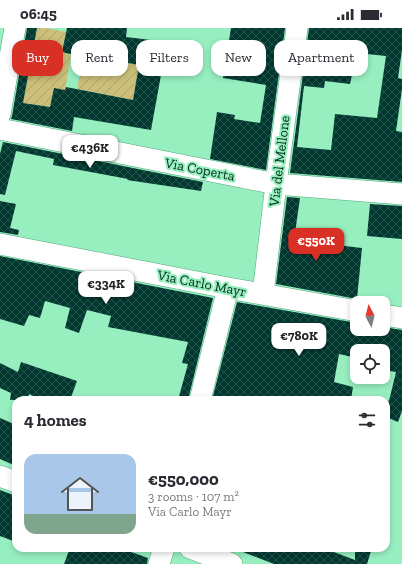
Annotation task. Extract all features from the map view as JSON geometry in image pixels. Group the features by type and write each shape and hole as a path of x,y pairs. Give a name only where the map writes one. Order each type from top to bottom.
{"street":[{"path":"0,114 14,28"},
{"name":"Via del Mellone","path":"263,294 297,28"},
{"name":"Via Coperta","path":"0,129 276,184 402,194"},
{"name":"Via Carlo Mayr","path":"0,244 350,310"},
{"path":"201,396 228,288"},
{"path":"390,316 402,318"},
{"path":"0,476 12,480"},
{"path":"159,564 163,552"},
{"path":"200,552 232,564"}],"shaded area":[{"path":"37,28 46,28 66,32 63,47 63,40 35,40"},
{"path":"63,52 71,55 65,90 54,89 50,107 23,103 28,76 63,76"},
{"path":"128,63 136,64 137,76 133,100 77,89 80,76 128,76"}],"building":[{"path":"27,28 37,28 35,40 25,40"},
{"path":"67,28 127,28 126,37 151,40 136,40 136,64 128,63 128,40 71,40 71,54 63,52"},
{"path":"231,28 285,28 283,40 274,40 274,76 279,76 266,170 210,159 217,112 235,115 234,119 260,123 266,85 223,78 223,76 266,76 266,40 229,40"},
{"path":"309,28 402,28 402,50 398,78 402,79 402,89 396,131 402,132 402,182 290,173 303,76 352,76 350,84 325,81 324,88 304,86 297,147 331,150 335,114 377,118 386,56 368,54 368,40 307,40"},
{"path":"19,76 28,76 23,103 50,107 54,88 65,90 66,87 133,100 137,76 161,76 151,130 74,117 72,131 11,119"},
{"path":"3,142 203,182 201,191 127,180 128,179 53,165 54,159 16,151 5,195 0,194 0,154"},
{"path":"287,197 300,198 294,240 362,248 357,296 350,296 350,298 276,284"},
{"path":"0,201 16,204 10,228 19,230 18,235 0,232"},
{"path":"370,204 402,206 402,239 367,236"},
{"path":"0,256 213,298 189,396 179,396 188,364 182,363 188,342 108,327 111,316 87,310 79,333 65,328 70,308 45,301 40,318 29,315 24,326 0,319"},
{"path":"237,302 350,322 350,336 390,336 390,328 402,330 402,411 398,422 390,419 390,397 396,372 390,371 390,344 350,344 350,356 339,354 334,382 353,387 352,396 213,396"},
{"path":"21,362 77,381 71,396 33,396 29,394 28,396 12,396 12,400 10,400 11,393 0,388 0,363 18,372"},
{"path":"0,418 12,423 12,464 0,459"},
{"path":"0,490 12,494 12,540 0,536"},
{"path":"68,552 131,552 148,558 147,564 64,564"},
{"path":"243,552 334,552 355,560 355,552 371,552 367,564 274,564"}]}
